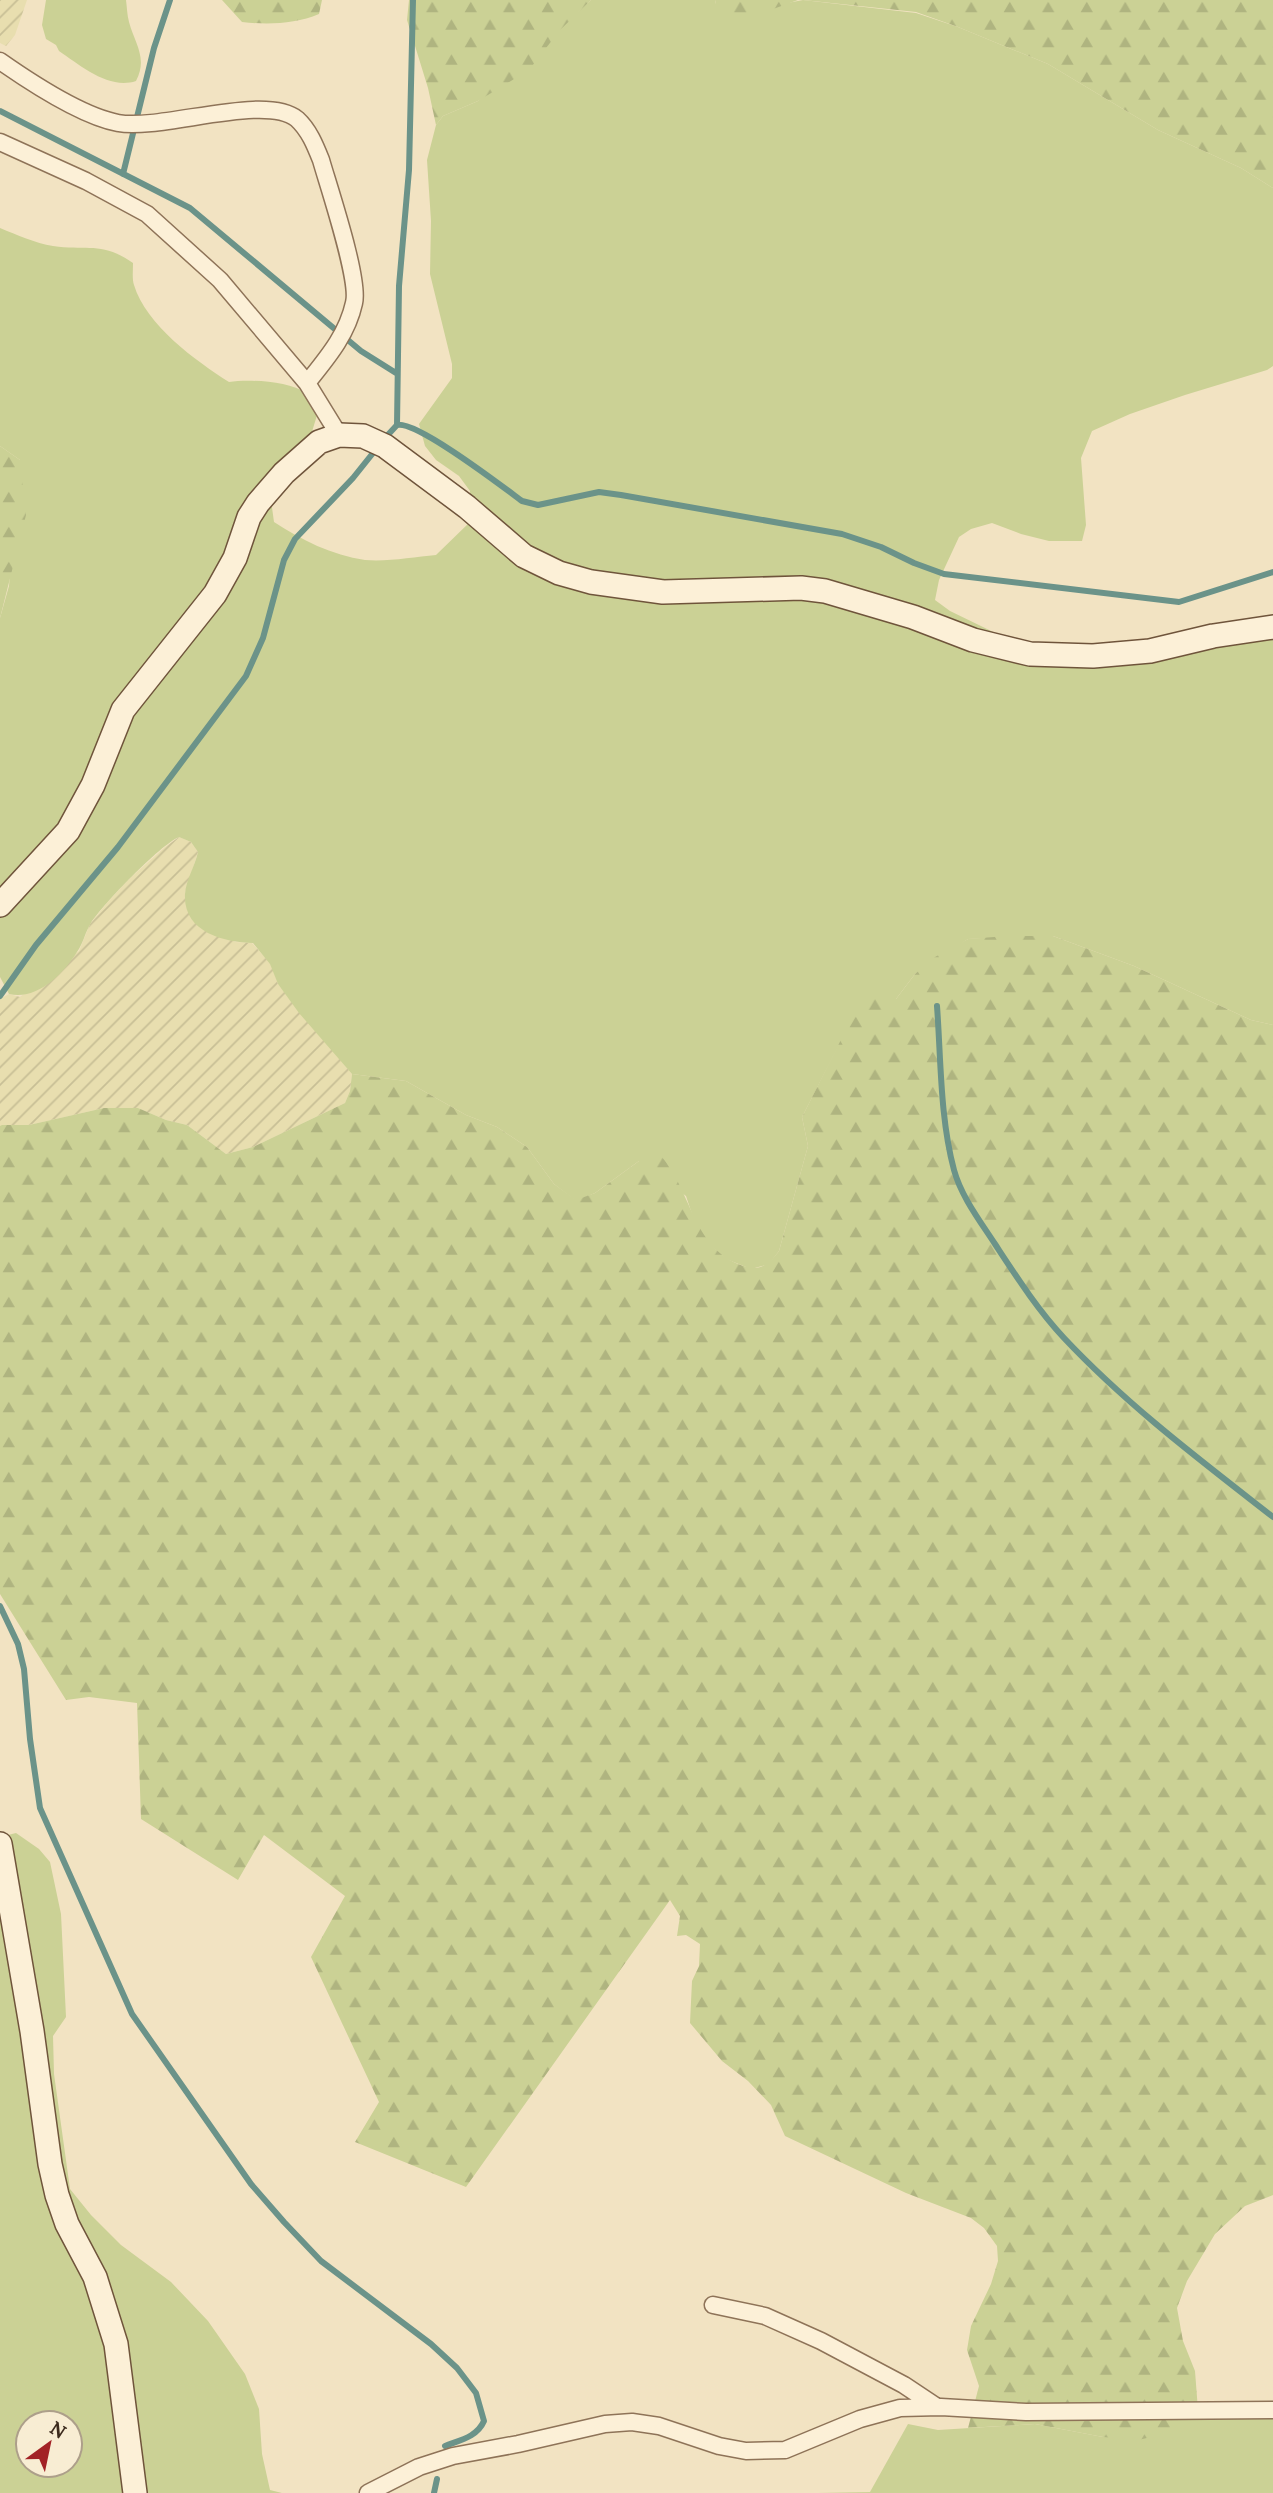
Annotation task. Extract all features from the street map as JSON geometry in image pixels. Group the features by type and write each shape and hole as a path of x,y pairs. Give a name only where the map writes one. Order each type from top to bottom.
{"street":[{"path":"0,61 94,117 120,123 149,123 254,110 281,111 297,120 313,139 321,160 356,290 349,318 335,349 307,383"},
{"path":"0,142 86,181 147,214 220,280 307,383 339,435"},
{"path":"0,905 68,831 93,785 124,710 215,594 235,558 249,517 258,503 284,473 318,442 339,435 363,436 385,446 467,507 524,556 559,573 591,582 663,592 801,588 825,591 913,617 973,640 1030,654 1093,656 1150,651 1213,636 1273,627"},
{"path":"0,1844 32,2031 50,2164 57,2195 68,2224 95,2277 116,2344 135,2493"},
{"path":"713,2305 765,2316 821,2341 904,2385 937,2407"},
{"path":"368,2493 419,2467 453,2456 605,2424 632,2422 659,2426 719,2446 746,2451 785,2450 860,2418 900,2408 937,2407 1026,2412 1273,2410"}],"shaded area":[{"path":"0,0 27,0 15,35 6,46 0,43"},
{"path":"179,837 191,842 198,852 185,893 235,942 252,943 271,964 278,984 352,1074 345,1103 253,1147 226,1154 187,1125 166,1120 138,1108 104,1108 29,1125 0,1126 0,999 9,994 20,997 79,951 90,924 107,903 128,880"}],"green space":[{"path":"46,0 126,0 129,22 141,58 136,81 126,83 106,79 59,51 56,45 46,39 42,25"},
{"path":"222,0 322,0 319,14 291,22 271,23 242,22"},
{"path":"409,0 591,0 560,30 529,70 478,101 443,116 436,125 428,88 407,20"},
{"path":"591,0 716,0 715,4 782,4 803,0 916,13 1048,64 1158,130 1241,168 1273,188 1273,366 1130,414 1092,431 1081,458 1086,525 1082,541 1049,541 992,523 971,529 959,537 939,580 935,600 950,611 1026,648 1084,654 1273,620 1273,1025 1251,1020 1134,966 1053,936 968,939 915,974 896,999 839,1045 802,1117 808,1146 779,1251 769,1264 751,1269 726,1259 708,1243 694,1220 686,1196 639,1161 595,1193 576,1201 554,1184 527,1147 497,1127 466,1115 406,1081 352,1074 299,1013 278,984 270,964 253,943 218,937 198,926 191,918 186,907 185,894 198,852 191,842 179,837 146,863 107,903 91,923 71,961 57,977 39,989 20,995 9,994 0,977 0,618 9,586 20,460 0,446 0,228 46,245 103,249 122,256 133,263 134,285 149,314 174,341 202,364 229,382 279,383 299,389 308,395 318,412 307,448 270,493 274,522 317,546 353,558 382,560 436,555 471,521 470,491 459,476 436,460 425,446 419,424 452,378 452,364 430,274 431,221 427,160 436,125 443,116 478,101"},
{"path":"716,0 798,0 740,21 715,4"},
{"path":"803,0 1273,0 1273,188 1241,168 1158,130 1048,64 958,27 916,12"},
{"path":"0,446 20,460 26,515 0,618"},
{"path":"1053,936 1134,966 1251,1020 1273,1025 1273,2195 1245,2206 1215,2234 1187,2281 1177,2308 1183,2341 1195,2371 1198,2410 1178,2431 1138,2440 1103,2437 1035,2424 968,2428 979,2386 967,2350 971,2326 991,2284 998,2261 997,2246 984,2228 971,2218 906,2193 785,2136 771,2105 748,2081 722,2061 690,2023 692,1981 699,1966 700,1944 686,1935 677,1936 680,1916 670,1900 466,2187 355,2142 379,2102 311,1957 345,1896 264,1835 238,1880 141,1819 137,1703 89,1697 66,1700 0,1594 0,1126 29,1125 104,1108 138,1108 166,1120 187,1125 226,1154 253,1147 345,1103 352,1074 406,1081 466,1115 497,1127 527,1147 554,1184 576,1200 595,1193 639,1161 660,1155 711,1244 738,1264 757,1268 770,1261 779,1251 808,1146 802,1117 859,1004 877,997 896,999 915,974 935,957 968,939"},
{"path":"16,1833 39,1849 50,1862 61,1914 66,2017 53,2036 54,2074 70,2189 121,2245 171,2282 208,2321 245,2374 259,2409 262,2454 270,2490 282,2493 0,2493 0,1837"},
{"path":"1195,2412 1273,2416 1273,2493 818,2493 870,2492 908,2424 938,2430 1035,2424 1103,2437"}],"waterway":[{"path":"123,174 154,48 170,0"},
{"path":"385,438 397,425 399,286 409,170 413,0"},
{"path":"0,111 190,208 361,351 396,373"},
{"path":"397,425 407,426 440,443 522,501 538,505 599,492 621,495 842,534 881,547 944,574 1179,602 1273,572"},
{"path":"0,996 36,945 118,847 246,676 263,638 284,560 295,539 353,478 377,448"},
{"path":"937,1006 949,1150 957,1180 977,1217 1036,1304 1088,1363 1165,1431 1273,1517"},
{"path":"0,1606 18,1644 24,1669 40,1808 132,2014 251,2184 284,2222 321,2261 431,2344 457,2368 476,2393 484,2421 477,2431 445,2446"},
{"path":"434,2493 437,2479"}]}
